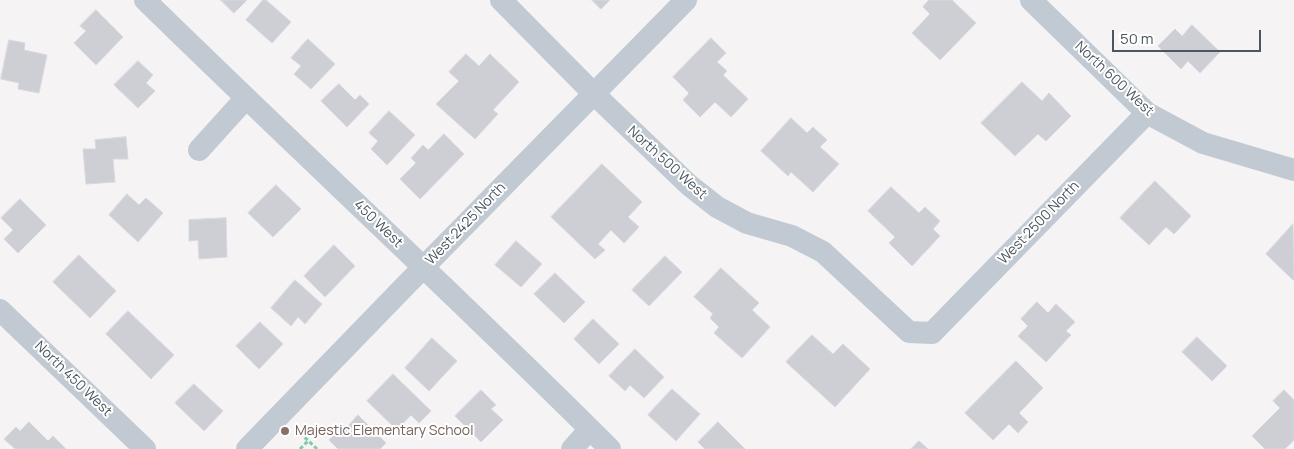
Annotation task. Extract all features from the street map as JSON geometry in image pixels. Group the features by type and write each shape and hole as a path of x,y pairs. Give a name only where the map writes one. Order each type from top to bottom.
{"street":[{"name":"450 West","path":"145,0 610,449"},
{"name":"North 500 West","path":"501,0 594,94 689,185 717,207 747,223 792,236 823,252 909,332 932,334"},
{"name":"West 2425 North","path":"247,449 686,0"},
{"name":"North 600 West","path":"1031,0 1147,113 1203,143 1294,170"},
{"path":"199,150 246,98"},
{"name":"West 2500 North","path":"932,334 1147,113"},
{"name":"North 450 West","path":"0,310 145,449"},
{"path":"572,449 590,429"}],"path":[{"path":"300,433 317,449"},
{"path":"300,449 308,441"}],"building":[{"path":"221,0 247,0 234,13"},
{"path":"263,0 266,0 291,22 272,43 246,20"},
{"path":"592,0 610,0 601,9"},
{"path":"929,0 952,0 976,23 940,60 912,33 930,14 923,7"},
{"path":"96,10 123,37 96,65 74,43 86,31 80,26"},
{"path":"1192,25 1220,52 1200,73 1188,61 1181,69 1158,46 1175,29 1182,36"},
{"path":"711,38 726,53 717,62 727,71 723,75 748,99 731,117 715,102 700,117 683,100 689,93 673,77"},
{"path":"308,39 335,64 311,89 294,74 301,66 291,58"},
{"path":"9,40 25,43 24,50 47,55 39,93 18,89 19,83 1,79"},
{"path":"466,54 479,66 490,54 519,82 493,110 498,114 475,139 436,104 459,81 449,72"},
{"path":"138,61 153,75 146,83 155,91 138,108 114,85"},
{"path":"1022,82 1042,101 1049,93 1071,116 1046,141 1038,134 1015,156 981,123"},
{"path":"339,84 355,100 360,95 369,104 347,127 321,101"},
{"path":"389,111 415,135 387,165 371,149 378,141 369,133"},
{"path":"791,118 807,133 813,127 827,140 820,147 839,164 813,192 791,172 788,176 761,151"},
{"path":"444,134 464,154 420,199 400,179 416,163 411,158 423,145 428,150"},
{"path":"126,137 128,159 113,159 115,182 86,184 83,149 96,149 95,140"},
{"path":"602,164 642,202 628,217 639,227 624,243 611,230 598,244 605,250 595,259 551,217"},
{"path":"1155,181 1191,216 1174,234 1166,227 1149,245 1120,218"},
{"path":"276,185 301,209 273,237 248,213"},
{"path":"891,187 919,213 925,207 940,221 933,229 940,236 912,266 889,243 895,237 868,211"},
{"path":"127,194 139,205 146,198 163,213 138,242 109,215"},
{"path":"20,199 46,225 18,253 4,239 13,230 1,218"},
{"path":"226,218 227,257 199,259 198,240 189,241 189,220"},
{"path":"1293,224 1294,280 1266,254"},
{"path":"516,241 542,264 521,287 495,265"},
{"path":"334,245 355,266 325,297 304,276"},
{"path":"79,255 116,291 90,318 53,282"},
{"path":"665,256 682,272 649,306 632,290"},
{"path":"721,268 759,303 752,310 770,327 742,358 714,333 719,327 710,318 713,314 694,297"},
{"path":"555,273 585,302 564,323 534,294"},
{"path":"295,280 322,304 305,324 298,317 291,326 271,308"},
{"path":"1037,302 1048,313 1056,304 1075,322 1066,331 1071,335 1046,362 1018,336 1028,326 1021,319"},
{"path":"128,311 174,355 151,379 106,334"},
{"path":"593,319 619,344 599,364 574,339"},
{"path":"260,322 283,344 259,369 236,346"},
{"path":"812,335 833,354 843,344 870,369 835,407 786,362"},
{"path":"1197,337 1227,366 1212,381 1182,352"},
{"path":"432,338 457,361 429,391 405,368"},
{"path":"635,349 664,377 644,398 630,385 625,391 609,376"},
{"path":"1016,361 1043,388 1019,413 1028,422 1018,433 1009,424 993,440 965,413"},
{"path":"393,374 431,411 419,423 411,415 397,430 367,401"},
{"path":"194,384 223,411 204,431 175,403"},
{"path":"672,389 700,414 676,441 648,415"},
{"path":"481,390 496,405 491,409 503,420 481,442 455,416"},
{"path":"1284,390 1294,400 1294,440 1285,449 1265,449 1252,436 1280,408 1273,401"},
{"path":"358,415 386,443 380,449 338,449 329,440 343,425 346,428"},
{"path":"29,422 48,441 53,436 66,449 15,449 4,439 16,427 20,431"},
{"path":"718,422 745,449 705,449 698,442"},
{"path":"919,441 928,449 911,449"}],"place":[{"name":"Majestic Elementary School","path":"285,431"}]}
